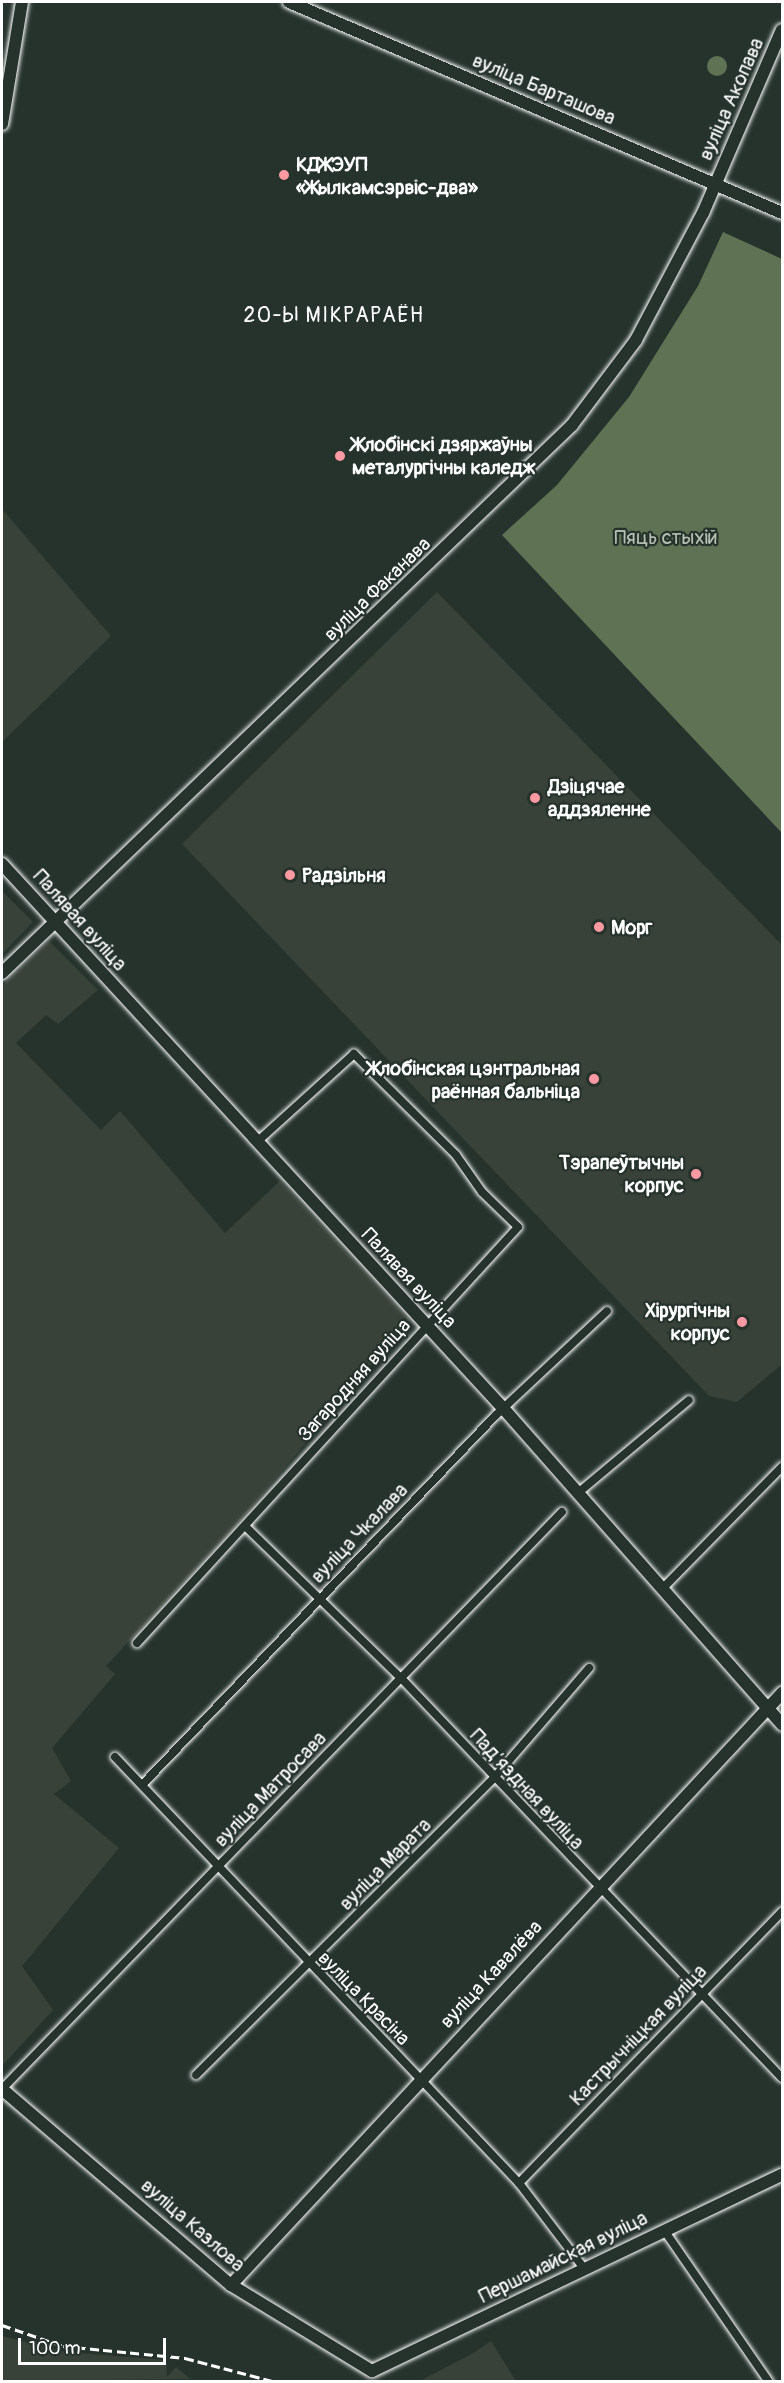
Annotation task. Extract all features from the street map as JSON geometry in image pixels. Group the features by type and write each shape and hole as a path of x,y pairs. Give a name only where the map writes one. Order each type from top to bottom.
{"main road":[{"path":"2,124 22,2"},
{"name":"вуліца Барташова","path":"289,2 783,213"},
{"name":"вуліца Акопава","path":"716,184 783,30"},
{"name":"вуліца Факанава","path":"2,973 54,920 546,455 636,340 716,184"},
{"name":"Палявая вуліца","path":"2,864 503,1408 783,1724"},
{"name":"вуліца Кавалёва","path":"231,2284 419,2079 783,1693"},
{"name":"вуліца Казлова","path":"2,2089 231,2284 370,2376"},
{"name":"Першамайская вуліца","path":"370,2376 583,2267 783,2175"}],"street":[{"name":"Загародняя вуліца","path":"137,1643 426,1324 518,1227 482,1192 456,1155 354,1054 258,1141"},
{"name":"вуліца Чкалава","path":"142,1785 503,1408 608,1311"},
{"path":"579,1492 689,1400"},
{"path":"663,1588 783,1467"},
{"name":"вуліца Матросава","path":"2,2089 562,1512"},
{"name":"Падʼяздная вуліца","path":"245,1526 401,1678 493,1779 702,1991 783,2078"},
{"name":"вуліца Марата","path":"196,2075 493,1779 589,1668"},
{"name":"вуліца Красіна","path":"115,1758 219,1865 308,1964 519,2183 583,2267"},
{"name":"Кастрычніцкая вуліца","path":"519,2183 702,1991 783,1912"},
{"path":"664,2230 769,2382"}],"shaded area":[{"path":"2,509 111,636 2,742"},
{"name":"Жлобінская цэнтральная раённая бальніца","path":"437,592 782,945 782,1364 737,1402 709,1396 182,844"},
{"path":"2,891 33,922 2,954"},
{"path":"49,941 98,990 58,1024 46,1015 16,1043 101,1130 120,1111 225,1233 280,1181 409,1320 239,1522 106,1666 115,1674 52,1748 71,1781 54,1794 119,1848 22,1966 53,2010 2,2066 2,986"},
{"path":"2,2336 66,2352 166,2360 167,2377 176,2367 190,2379 2,2381"},
{"path":"491,2341 516,2381 420,2381 475,2352"}],"green space":[{"path":"717,56 724,59 727,66 724,73 717,76 710,73 707,66 710,59"},
{"name":"Пяць стыхій","path":"723,232 782,259 782,833 502,535 557,485 629,397 698,286"}],"railway":[{"path":"2,2325 63,2346 185,2358 276,2382"}],"place":[{"name":"КДЖЭУП «Жылкамсэрвіс-два»","path":"284,175"},
{"name":"Жлобінскі дзяржаўны металургічны каледж","path":"340,456"},
{"name":"Дзіцячае аддзяленне","path":"535,798"},
{"name":"Радзільня","path":"290,875"},
{"name":"Морг","path":"599,927"},
{"name":"Жлобінская цэнтральная раённая бальніца","path":"594,1079"},
{"name":"Тэрапеўтычны корпус","path":"696,1174"},
{"name":"Хірургічны корпус","path":"742,1322"}],"district":[{"name":"20-Ы МІКРАРАЁН","path":"334,316"}]}
